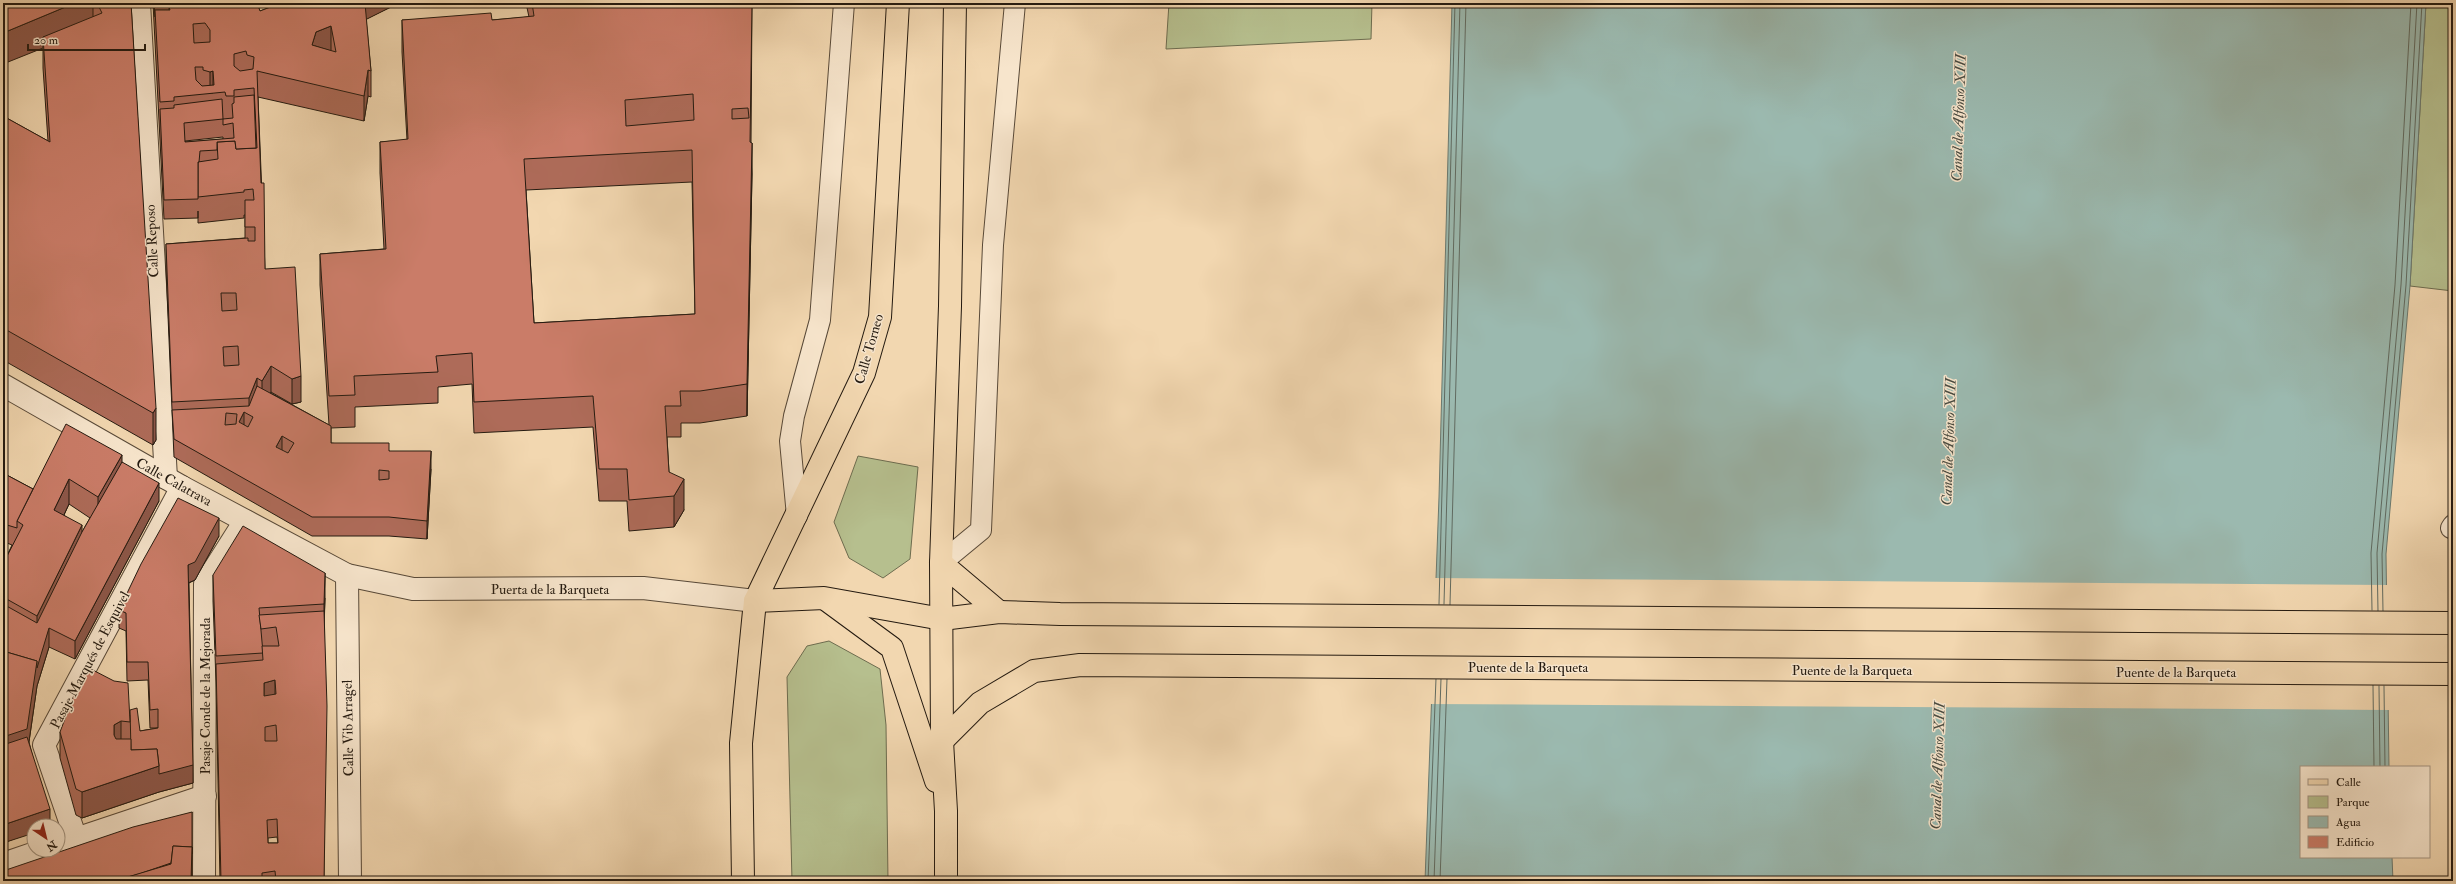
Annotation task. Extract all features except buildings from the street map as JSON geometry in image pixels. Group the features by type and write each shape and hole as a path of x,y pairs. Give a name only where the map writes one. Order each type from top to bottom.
{"main road":[{"name":"Calle Torneo","path":"755,601 797,516 864,373 880,317 898,3"},
{"path":"946,881 946,811 942,741 941,563 950,306 955,3"},
{"path":"941,563 999,612"},
{"path":"824,598 892,648 946,811"},
{"path":"744,881 741,743 755,601 824,598 942,619 999,612 1060,614 1251,614 2453,623"},
{"name":"Puente de la Barqueta","path":"942,741 980,703 1034,671 1080,665 2453,674"}],"street":[{"name":"Calle Reposo","path":"139,3 174,483"},
{"name":"Calle Calatrava","path":"3,386 174,483 346,575"},
{"name":"Pasaje Marqués de Esquivel","path":"174,483 44,745 67,842 205,796"},
{"name":"Pasaje Conde de la Mejorada","path":"204,881 205,584 245,522"},
{"name":"Puerta de la Barqueta","path":"346,575 413,589 642,588 755,601"},
{"name":"Calle Vib Arragel","path":"346,575 350,881"},
{"path":"3,864 26,856"}],"lane":[{"path":"797,516 790,441 794,416 820,320 844,3"},
{"path":"941,563 981,530 993,244 1015,3"}],"green space":[{"path":"1169,3 1372,3 1371,39 1166,49"},
{"path":"2426,3 2453,3 2453,291 2410,286"},
{"path":"858,456 918,467 910,559 883,578 849,558 834,522"},
{"path":"829,641 880,669 886,725 888,881 792,881 787,677 807,646"}],"water":[{"name":"Canal de Alfonso XIII","path":"1452,3 2426,3 2410,286 2386,554 2389,766 2300,766 2300,858 2392,858 2393,881 1425,881 1439,497"}],"pier":[{"path":"1434,578 2389,585 2390,710 1429,704"}]}
